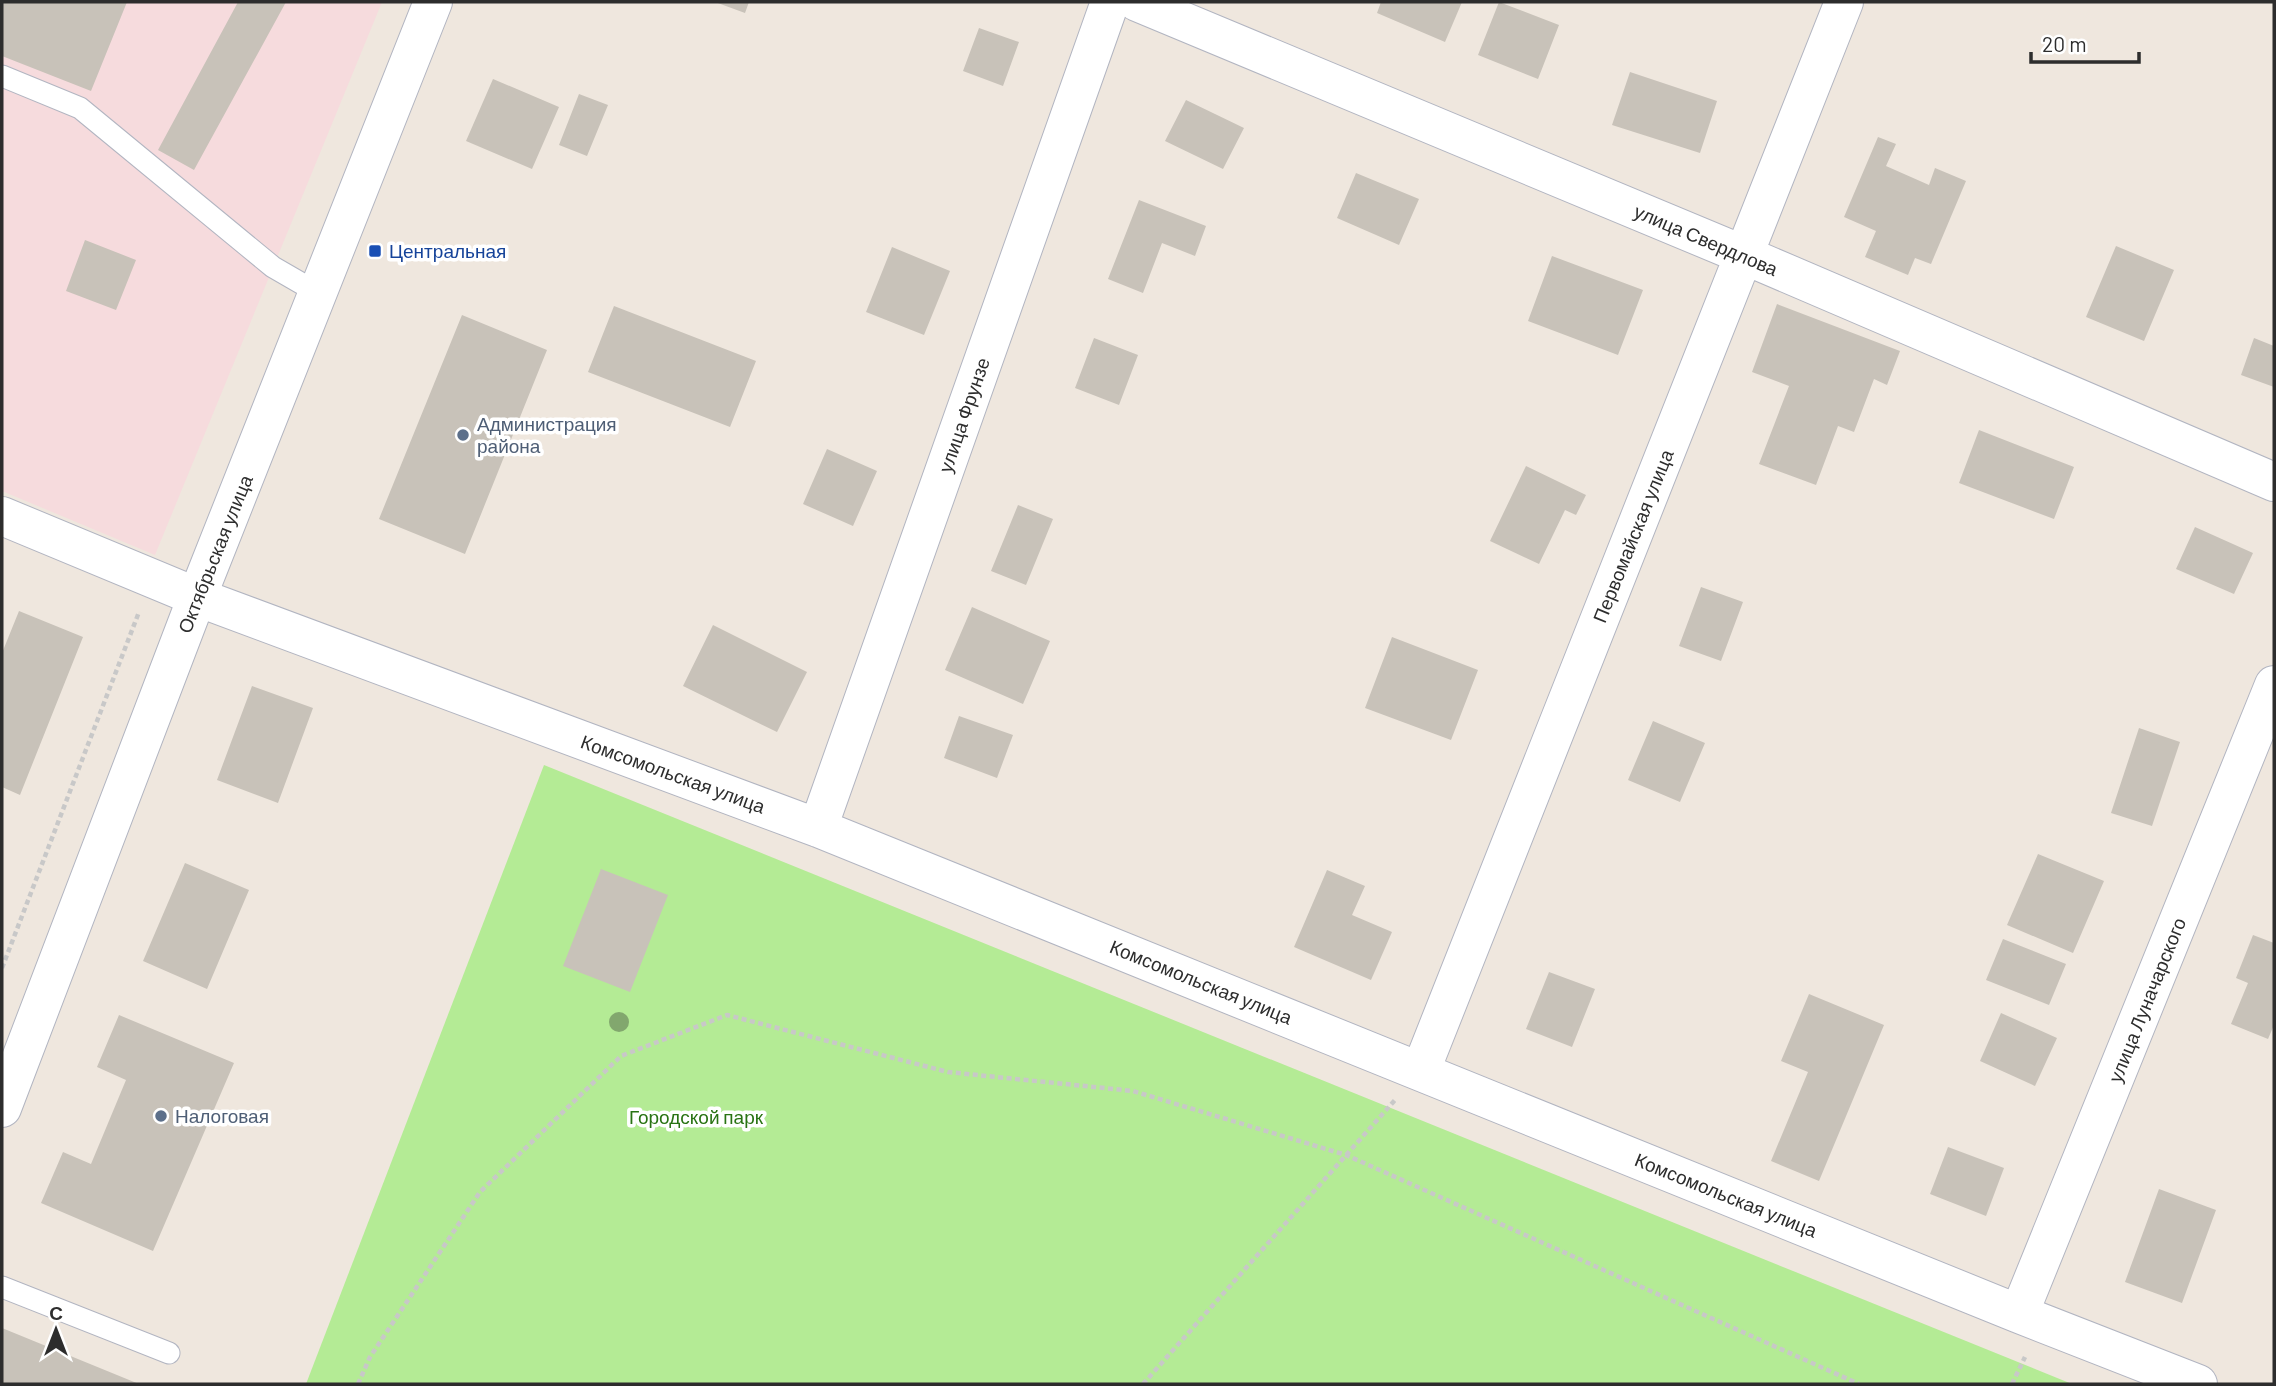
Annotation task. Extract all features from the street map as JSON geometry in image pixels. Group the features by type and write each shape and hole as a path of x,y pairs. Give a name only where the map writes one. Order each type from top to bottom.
{"street":[{"name":"Октябрьская улица","path":"2,1108 197,597 433,2"},
{"name":"улица Фрунзе","path":"818,828 1110,2"},
{"name":"улица Свердлова","path":"1137,2 1744,255 2274,482"},
{"name":"Первомайская улица","path":"1421,1070 1844,2"},
{"name":"Комсомольская улица","path":"2,516 197,597 818,828 2198,1384"},
{"name":"улица Луначарского","path":"2019,1314 2274,685"}],"lane":[{"path":"2,76 80,108 273,267 318,293"},
{"path":"2,1287 169,1353"}],"path":[{"path":"2,968 151,578"},
{"path":"358,1384 370,1357 480,1192 621,1056 727,1015 948,1072 1133,1091 1346,1155 1860,1384"},
{"path":"1143,1384 1421,1070"}],"shaded area":[{"path":"2,2 382,2 155,555 2,491"}],"green space":[{"name":"Городской парк","path":"544,765 2072,1384 306,1384"}],"building":[{"path":"2,2 127,2 91,91 2,56"},
{"path":"238,2 286,2 194,170 158,150"},
{"path":"715,2 749,2 745,13"},
{"path":"1381,2 1462,2 1445,42 1377,13"},
{"path":"1499,2 1559,25 1538,79 1478,55"},
{"path":"979,28 1019,42 1003,86 963,71"},
{"path":"1630,72 1717,101 1700,153 1612,125"},
{"path":"493,79 559,107 532,169 466,141"},
{"path":"579,94 608,105 587,156 559,145"},
{"path":"1186,100 1244,128 1223,169 1165,141"},
{"path":"1878,137 1896,144 1886,166 1929,185 1935,168 1966,181 1931,264 1915,258 1908,275 1865,257 1876,231 1844,217"},
{"path":"1356,173 1419,199 1399,245 1337,218"},
{"path":"1139,200 1206,226 1195,256 1162,243 1143,293 1108,279"},
{"path":"85,240 136,260 116,310 66,291"},
{"path":"2116,246 2174,270 2144,341 2086,317"},
{"path":"892,247 950,271 924,335 866,312"},
{"path":"1552,256 1643,290 1618,355 1528,321"},
{"path":"1777,304 1900,351 1887,385 1874,379 1854,432 1838,426 1816,485 1759,464 1789,386 1752,372"},
{"path":"614,306 756,361 730,427 588,372"},
{"name":"Администрация района","path":"462,315 547,350 465,554 379,519"},
{"path":"1094,338 1138,355 1119,405 1075,388"},
{"path":"2254,338 2274,346 2274,387 2241,375"},
{"path":"1979,430 2074,467 2054,519 1959,483"},
{"path":"827,449 877,471 853,526 803,504"},
{"path":"1526,466 1586,495 1576,515 1565,510 1539,564 1490,541"},
{"path":"1018,505 1053,519 1026,585 991,571"},
{"path":"2195,527 2253,553 2234,594 2176,569"},
{"path":"1701,587 1743,602 1721,661 1679,646"},
{"path":"972,607 1050,641 1023,704 945,670"},
{"path":"19,611 83,637 20,795 2,787 2,653"},
{"path":"713,625 807,672 777,732 683,686"},
{"path":"1392,637 1478,670 1451,740 1365,708"},
{"path":"252,686 313,708 278,803 217,780"},
{"path":"959,716 1013,735 997,778 944,758"},
{"path":"1653,721 1705,743 1680,802 1628,780"},
{"path":"2139,728 2180,742 2152,826 2111,813"},
{"path":"2038,854 2104,881 2073,953 2007,925"},
{"path":"185,863 249,890 207,989 143,961"},
{"path":"601,869 668,895 630,992 563,966"},
{"path":"1327,870 1365,886 1352,915 1392,932 1371,980 1294,947"},
{"path":"2253,935 2274,943 2274,1025 2268,1039 2231,1024 2248,983 2236,978"},
{"path":"2003,939 2066,964 2049,1005 1986,980"},
{"path":"1549,972 1595,989 1572,1047 1526,1029"},
{"path":"1809,994 1884,1025 1819,1181 1771,1161 1808,1072 1781,1061"},
{"path":"2001,1013 2057,1038 2035,1086 1980,1061"},
{"name":"Налоговая","path":"119,1015 234,1063 153,1251 41,1203 63,1152 91,1164 126,1080 97,1067"},
{"path":"1948,1147 2004,1168 1986,1216 1930,1194"},
{"path":"2159,1189 2216,1210 2182,1303 2125,1282"},
{"path":"2,1328 139,1384 2,1384"}],"place":[{"name":"Центральная","path":"375,251"},
{"name":"Администрация района","path":"463,435"},
{"name":"Налоговая","path":"161,1116"}]}
